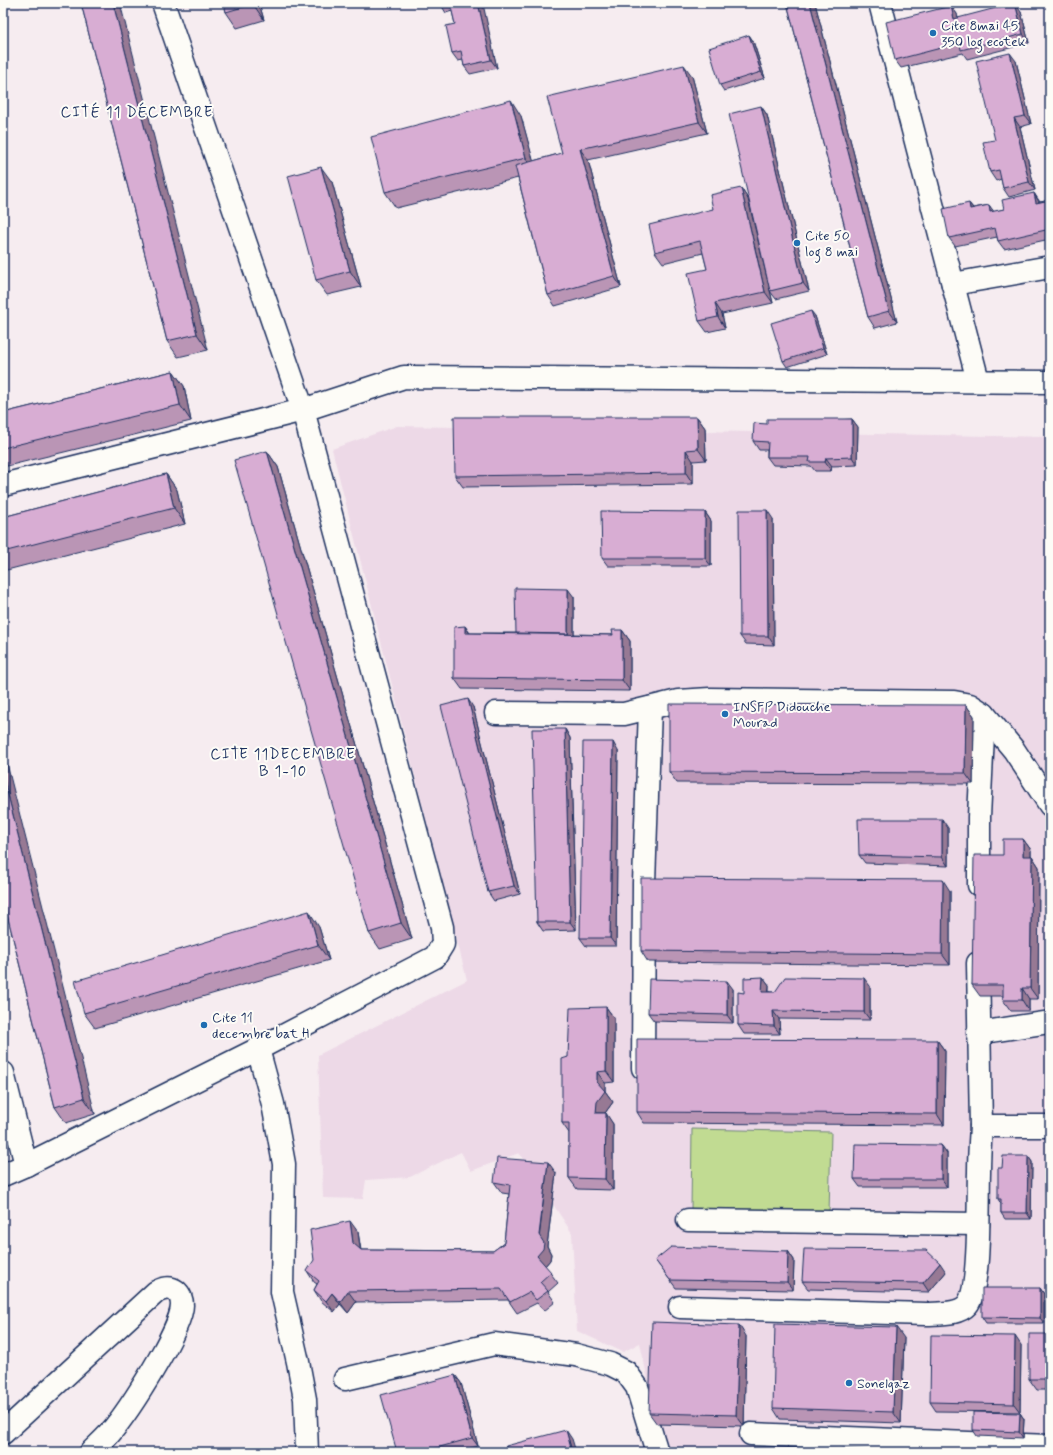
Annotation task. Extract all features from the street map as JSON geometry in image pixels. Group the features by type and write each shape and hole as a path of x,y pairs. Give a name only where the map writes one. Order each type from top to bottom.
{"street":[{"path":"3,1175 26,1165 258,1049 435,957 443,944 440,920 303,410 163,3"},
{"path":"880,3 978,381"},
{"path":"953,284 1050,267"},
{"path":"3,485 303,410 404,376 1050,382"},
{"path":"496,713 624,714 678,701 710,699 954,702 970,705 984,714 1014,750 1050,805"},
{"path":"643,1088 644,883 650,708"},
{"path":"978,903 979,817 984,714"},
{"path":"680,1307 926,1314 955,1312 967,1305 972,1296 977,1271 981,1126 978,1033 978,942"},
{"path":"978,1033 1050,1022"},
{"path":"258,1049 273,1104 284,1164 282,1292 305,1399 307,1452"},
{"path":"3,1073 26,1165"},
{"path":"981,1126 1050,1126"},
{"path":"688,1220 978,1224"},
{"path":"3,1433 156,1292 163,1288 170,1288 182,1299 182,1306 176,1324 163,1350 128,1410 110,1433 91,1452"},
{"path":"345,1379 494,1344 576,1355 610,1364 626,1372 636,1387 657,1452"},
{"path":"751,1434 1050,1446"}],"shaded area":[{"name":"INSFP Didouche Mourad","path":"397,426 1050,437 1050,1452 663,1452 640,1343 623,1352 577,1331 572,1233 519,1153 471,1171 461,1152 410,1177 366,1180 363,1199 323,1198 318,1055 467,980 332,449"}],"green space":[{"path":"692,1129 831,1132 829,1214 691,1210"}],"building":[{"path":"81,3 113,3 197,334 167,341"},
{"path":"224,3 252,3 253,4 226,12"},
{"path":"450,3 478,3 491,60 464,66 461,51 452,53 446,26 455,24"},
{"path":"787,3 810,3 889,311 868,317"},
{"path":"1015,3 1023,34 961,50 960,43 895,60 886,22 951,6 954,19"},
{"path":"749,35 761,72 720,85 709,48"},
{"path":"1010,53 1025,116 1014,118 1029,182 1003,188 999,170 990,172 983,142 995,140 976,61"},
{"path":"684,65 699,122 580,149 614,276 548,295 515,166 562,153 547,97"},
{"path":"511,100 526,158 385,192 371,137"},
{"path":"761,106 803,283 770,291 729,114"},
{"path":"321,167 350,271 316,280 288,176"},
{"path":"741,188 765,292 715,303 718,317 699,321 688,273 707,269 700,241 655,252 649,225 713,209 710,195"},
{"path":"1034,193 1036,203 1050,200 1050,229 998,241 995,228 949,238 943,209 969,203 970,209 989,205 990,212 1004,209 1002,200"},
{"path":"811,311 823,348 783,361 771,323"},
{"path":"173,371 180,405 3,448 3,413"},
{"path":"454,417 697,417 698,449 686,450 686,473 455,476"},
{"path":"767,419 852,419 852,457 826,458 825,462 809,462 810,457 767,457 768,442 753,441 754,423 767,424"},
{"path":"267,451 401,923 369,933 234,460"},
{"path":"166,474 174,508 3,552 3,517"},
{"path":"739,510 767,510 768,636 740,636"},
{"path":"601,511 705,512 705,558 602,558"},
{"path":"515,588 568,589 568,634 516,633"},
{"path":"465,626 465,633 613,635 612,630 622,630 622,680 454,678 454,627"},
{"path":"468,699 514,886 488,892 441,706"},
{"path":"669,704 966,705 965,773 669,772"},
{"path":"532,729 565,729 570,922 537,922"},
{"path":"583,742 613,742 610,938 580,938"},
{"path":"3,775 84,1098 55,1107 3,898"},
{"path":"858,819 942,819 942,857 859,855"},
{"path":"1003,839 1023,839 1023,856 1032,856 1030,988 1022,988 1022,1000 1003,1000 1003,985 972,985 974,855 1003,855"},
{"path":"641,878 943,880 942,954 641,951"},
{"path":"309,911 318,945 84,1013 75,981"},
{"path":"763,977 762,992 775,992 785,977 864,978 864,1012 773,1011 774,1026 738,1025 738,992 744,993 744,978"},
{"path":"649,979 727,981 727,1015 648,1013"},
{"path":"606,1007 606,1071 597,1072 597,1082 605,1091 597,1102 596,1113 606,1113 605,1179 569,1178 569,1123 562,1123 562,1059 568,1057 570,1008"},
{"path":"637,1039 937,1040 937,1114 637,1112"},
{"path":"855,1144 941,1145 941,1179 854,1179"},
{"path":"1003,1156 1028,1156 1027,1213 1001,1213 1001,1199 998,1199 998,1168 1002,1168"},
{"path":"497,1158 548,1162 539,1235 544,1243 543,1249 537,1256 551,1272 540,1282 548,1291 536,1300 529,1292 510,1302 501,1289 348,1291 340,1302 332,1293 326,1301 314,1290 319,1281 307,1271 314,1260 310,1230 350,1221 353,1243 361,1250 493,1251 504,1243 510,1185 494,1182"},
{"path":"671,1247 788,1251 787,1282 670,1280 655,1260"},
{"path":"804,1249 926,1250 940,1263 923,1283 802,1281"},
{"path":"982,1288 1040,1288 1040,1318 982,1317"},
{"path":"652,1322 739,1325 736,1415 649,1413"},
{"path":"775,1324 896,1327 893,1412 773,1408"},
{"path":"1029,1334 1050,1334 1050,1428 1049,1379 1029,1379"},
{"path":"931,1335 1015,1336 1014,1404 930,1402"},
{"path":"455,1375 472,1438 422,1452 397,1452 381,1395"},
{"path":"973,1412 1020,1413 1019,1432 973,1430"},
{"path":"566,1430 572,1452 507,1452 506,1446"}],"place":[{"name":"Cite 8mai 45 350 log ecotek","path":"933,33"},
{"name":"Cite 50 log 8 mai","path":"797,243"},
{"name":"INSFP Didouche Mourad","path":"725,714"},
{"name":"Cite 11 decembre bat H","path":"204,1025"},
{"name":"Sonelgaz","path":"849,1383"}],"district":[{"name":"CITÉ 11 DÉCEMBRE","path":"137,112"},
{"name":"CITE 11DECEMBRE B 1-10","path":"283,762"}]}
